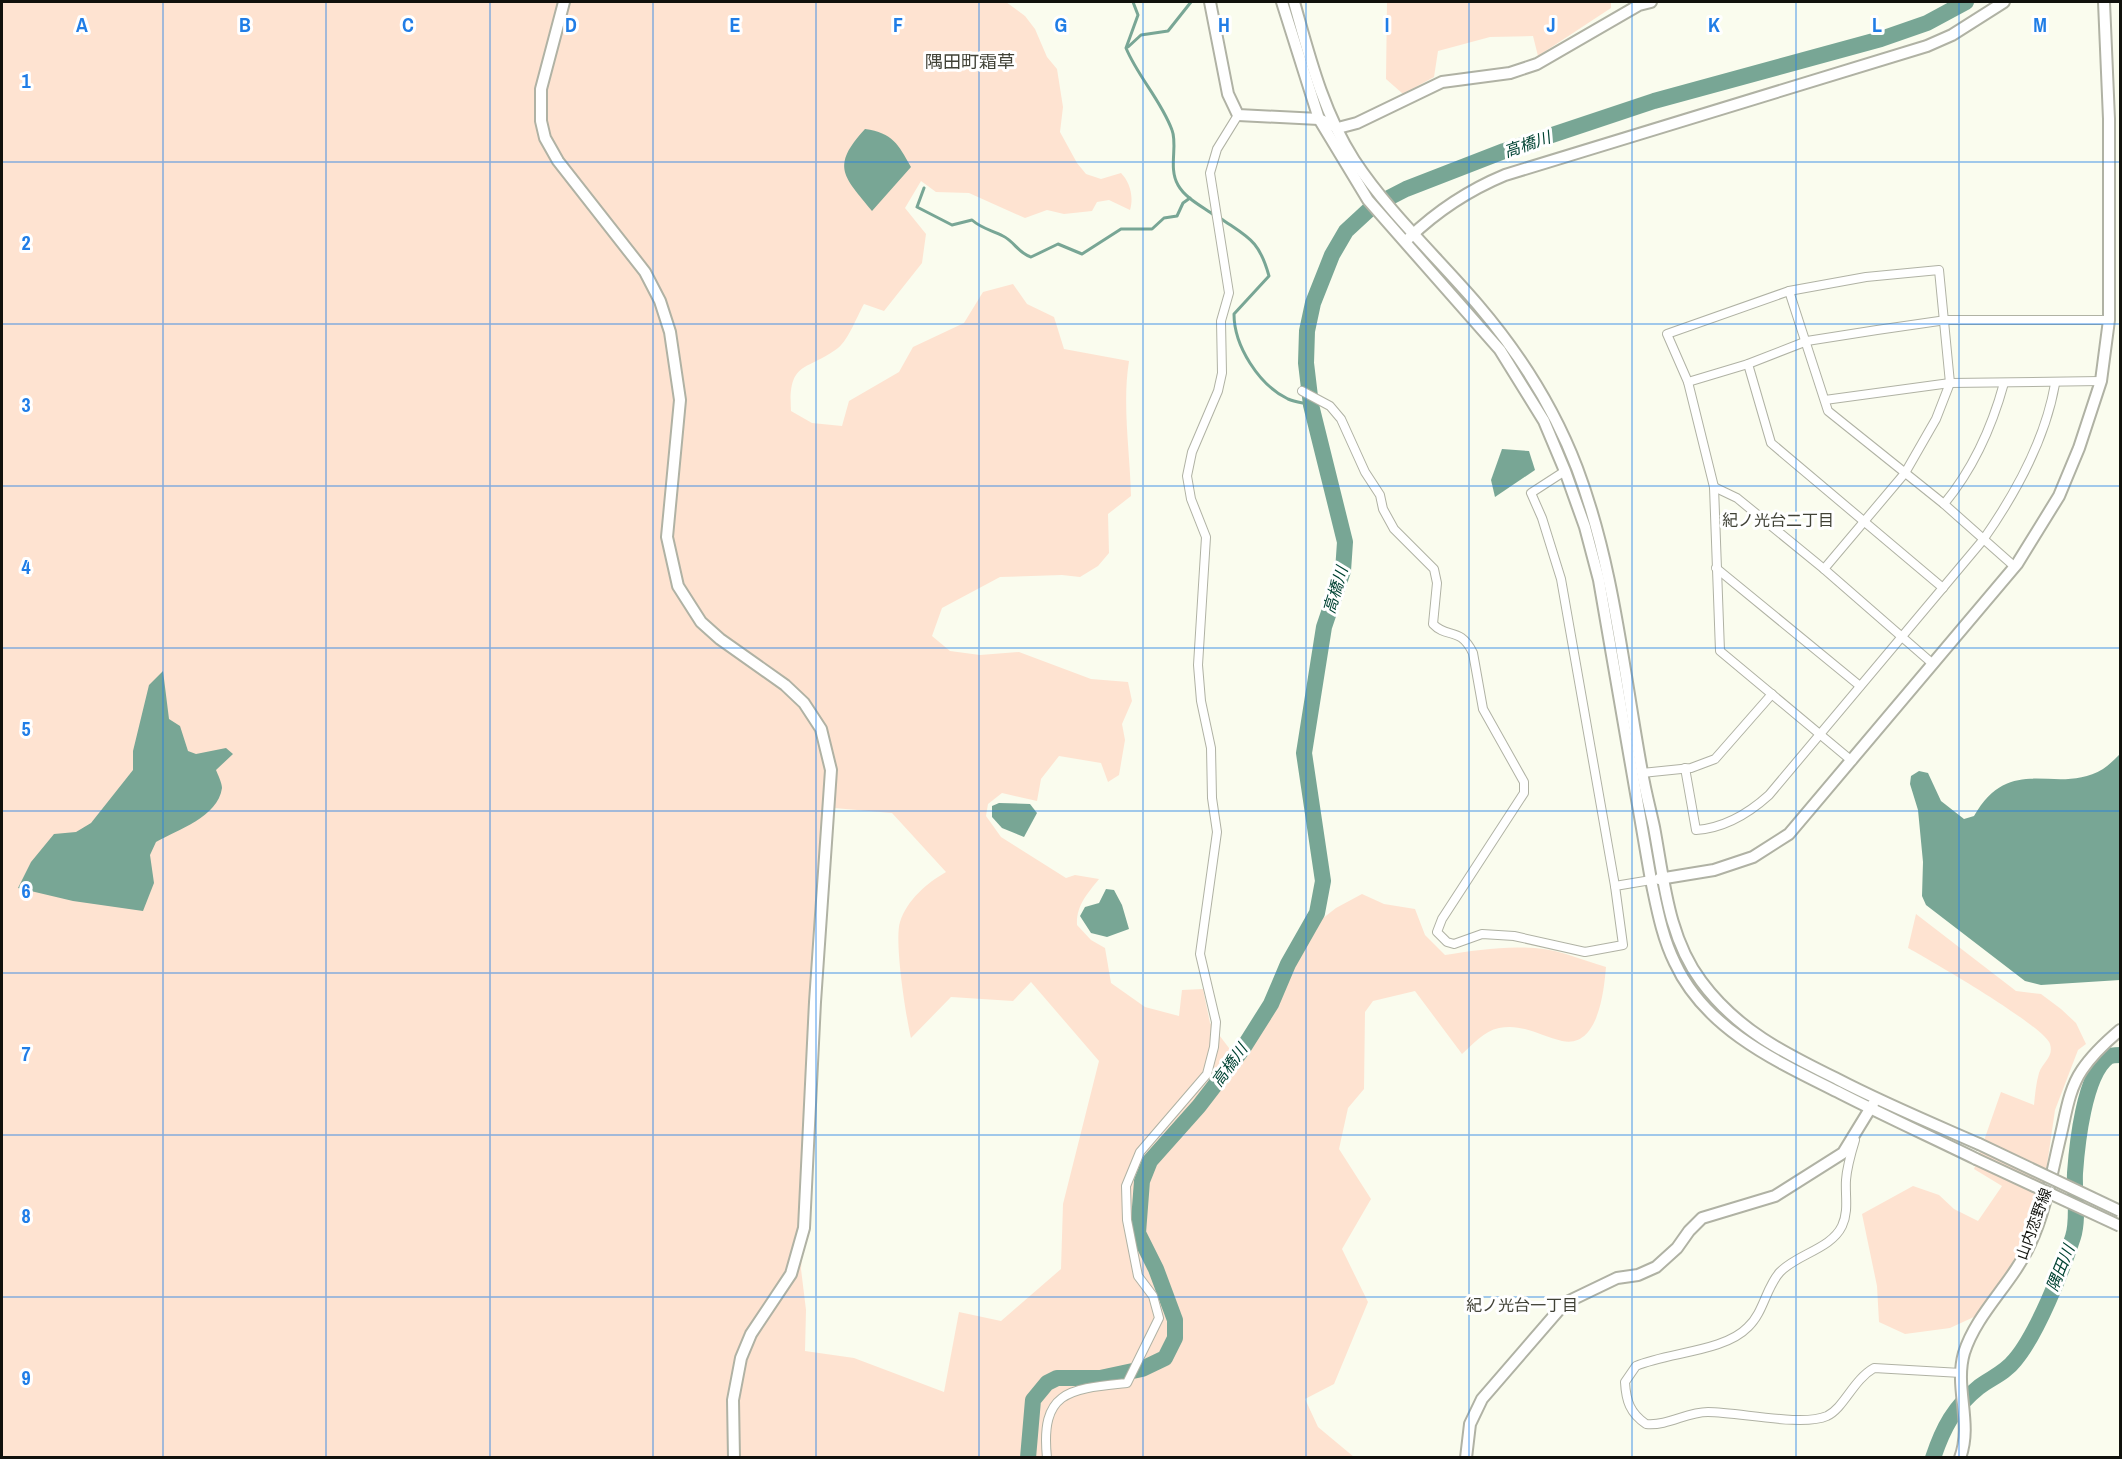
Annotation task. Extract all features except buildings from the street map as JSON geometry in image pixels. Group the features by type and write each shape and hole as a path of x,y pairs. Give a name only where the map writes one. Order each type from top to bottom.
{"street":[{"path":"564,2 543,77 541,121 545,138 558,161 645,272 660,301 670,332 680,400 667,537 678,585 701,622 720,639 785,685 804,703 821,729 831,770 815,1002 804,1228 791,1274 751,1334 741,1358 733,1400 734,1458"},
{"path":"1210,2 1228,94 1238,115"},
{"path":"1282,2 1319,119 1368,200 1396,224 1500,350 1544,421 1565,471 1586,527 1599,580 1660,920 1675,965 1693,992 1717,1019 1740,1039 1778,1062 1873,1104 1978,1144 2121,1211"},
{"path":"1294,2 1323,99 1352,157 1396,224"},
{"path":"1238,115 1319,119 1338,128 1357,123 1442,82 1510,73 1537,64 1640,5 1651,2"},
{"path":"1409,239 1468,192 1505,175 1927,46 1952,35 2004,2"},
{"path":"1615,886 1725,867 1766,851 1798,825 2015,567 2046,520 2070,472 2101,381 2109,320 2109,119 2104,2"},
{"path":"1047,1458 1045,1428 1051,1409 1059,1399 1072,1392 1127,1383 1159,1318 1153,1296 1138,1276 1127,1220 1126,1186 1140,1152 1207,1074 1214,1047 1216,1022 1200,954 1217,832 1212,798 1211,748 1201,701 1198,665 1206,537 1191,499 1187,476 1192,452 1215,400 1222,373 1221,321 1229,293 1216,223 1210,172 1217,149 1238,115"},
{"path":"1409,239 1478,305 1510,346 1557,423 1576,467 1599,533 1611,582 1642,773 1666,898 1687,959 1699,979 1735,1021 1781,1052 1976,1159 2121,1226"},
{"path":"1824,569 1905,473 1936,419 1950,383 1946,320 1939,270 1866,278 1789,291 1667,334 1688,382 1714,488 1720,651 1852,761"},
{"path":"1789,291 1828,411 1944,504 2015,567"},
{"path":"1688,382 1748,364 1807,341 1946,320 2109,320"},
{"path":"1748,364 1771,443 1943,588"},
{"path":"1825,400 1950,383 2055,384 2101,381"},
{"path":"1944,504 1957,488 1979,451 2004,383"},
{"path":"1685,768 1696,830 1711,829 1729,822 1758,805 1902,639 1983,540 2005,508 2032,455 2047,419 2055,384"},
{"path":"1302,391 1329,406 1341,419 1365,472 1380,495 1394,530 1434,569 1437,583 1433,624 1437,628 1463,637 1469,645 1473,653 1483,710 1524,782 1524,793 1442,919 1437,933 1447,942 1454,944 1482,934 1514,936 1585,952 1623,945 1615,886 1561,579 1542,518 1531,493 1565,471"},
{"path":"1714,488 1737,498 1824,569 1933,664"},
{"path":"1716,568 1860,686"},
{"path":"1642,773 1701,766 1722,753 1772,694"},
{"name":"山内恋野線","path":"1960,1458 1966,1422 1961,1373 1964,1354 1975,1330 2017,1269 2030,1244 2044,1207 2070,1096 2082,1070 2121,1030"},
{"path":"1466,1458 1466,1439 1470,1424 1482,1399 1565,1303 1617,1278 1638,1275 1656,1268 1677,1248 1702,1218 1775,1196 1843,1153 1873,1104"},
{"path":"1856,1135 1848,1167 1847,1203 1842,1227 1814,1251 1799,1257 1779,1273 1762,1309 1741,1334 1707,1347 1636,1366 1625,1382 1627,1403 1632,1412 1647,1424 1670,1423 1685,1416 1708,1412 1806,1421 1829,1415 1863,1375 1874,1368 1961,1373"}],"shaded area":[{"path":"2,2 1006,2 1025,16 1035,29 1047,57 1057,69 1063,107 1060,132 1077,163 1086,174 1101,179 1121,173 1130,190 1132,200 1130,210 1109,200 1097,202 1092,211 1064,214 1047,210 1025,218 969,193 936,192 921,181 905,208 926,234 922,263 884,311 864,304 842,344 827,356 801,369 796,375 791,395 791,411 812,423 842,426 849,401 899,372 913,347 964,323 983,292 1013,284 1027,304 1054,317 1064,349 1129,361 1126,411 1131,496 1108,514 1109,553 1098,566 1080,577 1062,575 1000,577 942,608 932,636 950,651 980,655 1019,652 1091,679 1128,682 1132,701 1122,724 1125,740 1119,775 1108,782 1101,763 1059,756 1041,779 1037,801 1002,793 988,804 986,816 1001,837 1066,878 1075,875 1099,879 1080,906 1077,925 1091,940 1105,948 1111,983 1145,1007 1179,1016 1182,990 1203,989 1210,1023 1232,1052 1265,1003 1295,940 1336,908 1362,894 1384,904 1415,909 1425,935 1445,955 1490,949 1536,948 1566,954 1606,967 1601,1002 1592,1027 1584,1036 1574,1041 1562,1041 1524,1029 1507,1027 1488,1032 1462,1054 1415,991 1373,1001 1365,1012 1364,1089 1348,1108 1339,1149 1371,1199 1342,1249 1368,1302 1334,1384 1305,1399 1318,1427 1354,1457 2,1458","holes":["834,808 892,813 946,872 918,893 907,906 900,922 898,945 911,1038 951,997 1013,1001 1031,982 1099,1061 1063,1204 1061,1269 1001,1321 959,1312 944,1392 854,1358 805,1351 806,1310 801,1269"]},
{"path":"1387,2 1611,2 1611,8 1538,56 1533,36 1490,37 1438,51 1434,77 1403,94 1386,79"},
{"path":"865,129 882,133 894,141 911,167 872,211 848,180 844,162 854,142"},
{"path":"1502,449 1529,451 1535,470 1495,497 1491,480"},
{"path":"163,671 169,719 180,726 188,751 196,754 226,748 233,754 216,770 222,788 213,807 205,815 156,842 150,855 154,883 143,911 73,901 18,888 31,862 54,834 76,832 91,823 133,770 133,751 149,685"},
{"path":"2120,754 2120,980 2041,985 2025,981 1926,905 1922,896 1923,862 1918,810 1910,784 1911,776 1919,771 1928,773 1941,801 1964,819 1974,816 1988,796 2003,785 2019,780 2068,779 2085,776 2103,769"},
{"path":"999,803 1030,804 1037,813 1024,837 1002,828 992,817 992,806"},
{"path":"1106,889 1114,890 1122,905 1129,929 1107,937 1091,933 1080,916 1085,907 1099,903"},
{"path":"1916,914 2016,991 2041,994 2061,1009 2076,1023 2086,1044 2078,1050 2055,1110 2047,1165 2033,1222 2021,1250 1976,1316 1950,1328 1905,1334 1879,1322 1877,1286 1862,1214 1913,1186 1939,1195 1954,1209 1978,1221 2002,1186 1974,1169 2001,1092 2034,1105 2039,1073 2051,1052 2050,1044 2043,1035 2028,1023 1961,979 1908,948"}],"waterway":[{"path":"1133,2 1138,15 1126,48 1172,130 1175,178 1185,194 1214,215"},
{"path":"1128,47 1141,35 1168,31 1191,2"},
{"name":"高橋川","path":"1028,1458 1033,1400 1047,1383 1057,1378 1100,1378 1142,1369 1165,1358 1175,1338 1175,1320 1156,1269 1138,1233 1142,1181 1150,1161 1199,1106 1242,1050 1271,1004 1288,964 1317,913 1323,881 1304,753 1324,627 1343,571 1345,542 1311,405 1306,363 1307,331 1313,303 1332,255 1346,231 1373,206 1406,189 1504,151 1654,101 1881,39 1927,23 1966,2"},
{"path":"924,188 917,207 952,225 972,220 1007,238 1023,253 1031,257 1058,244 1082,254 1121,229 1152,229 1164,218 1177,216 1183,203 1190,198"},
{"path":"1220,218 1252,241 1261,255 1269,276 1234,314 1238,339 1243,351 1258,374 1277,393 1291,400 1311,405"},
{"name":"隅田川","path":"1933,1458 1945,1428 1956,1410 1979,1387 2011,1365 2032,1335 2048,1302 2075,1230 2076,1161 2083,1111 2093,1079 2100,1066 2109,1056 2120,1055"}],"district":[{"name":"隅田町霜草","path":"970,62"},
{"name":"紀ノ光台二丁目","path":"1778,520"},
{"name":"紀ノ光台一丁目","path":"1522,1305"}]}
